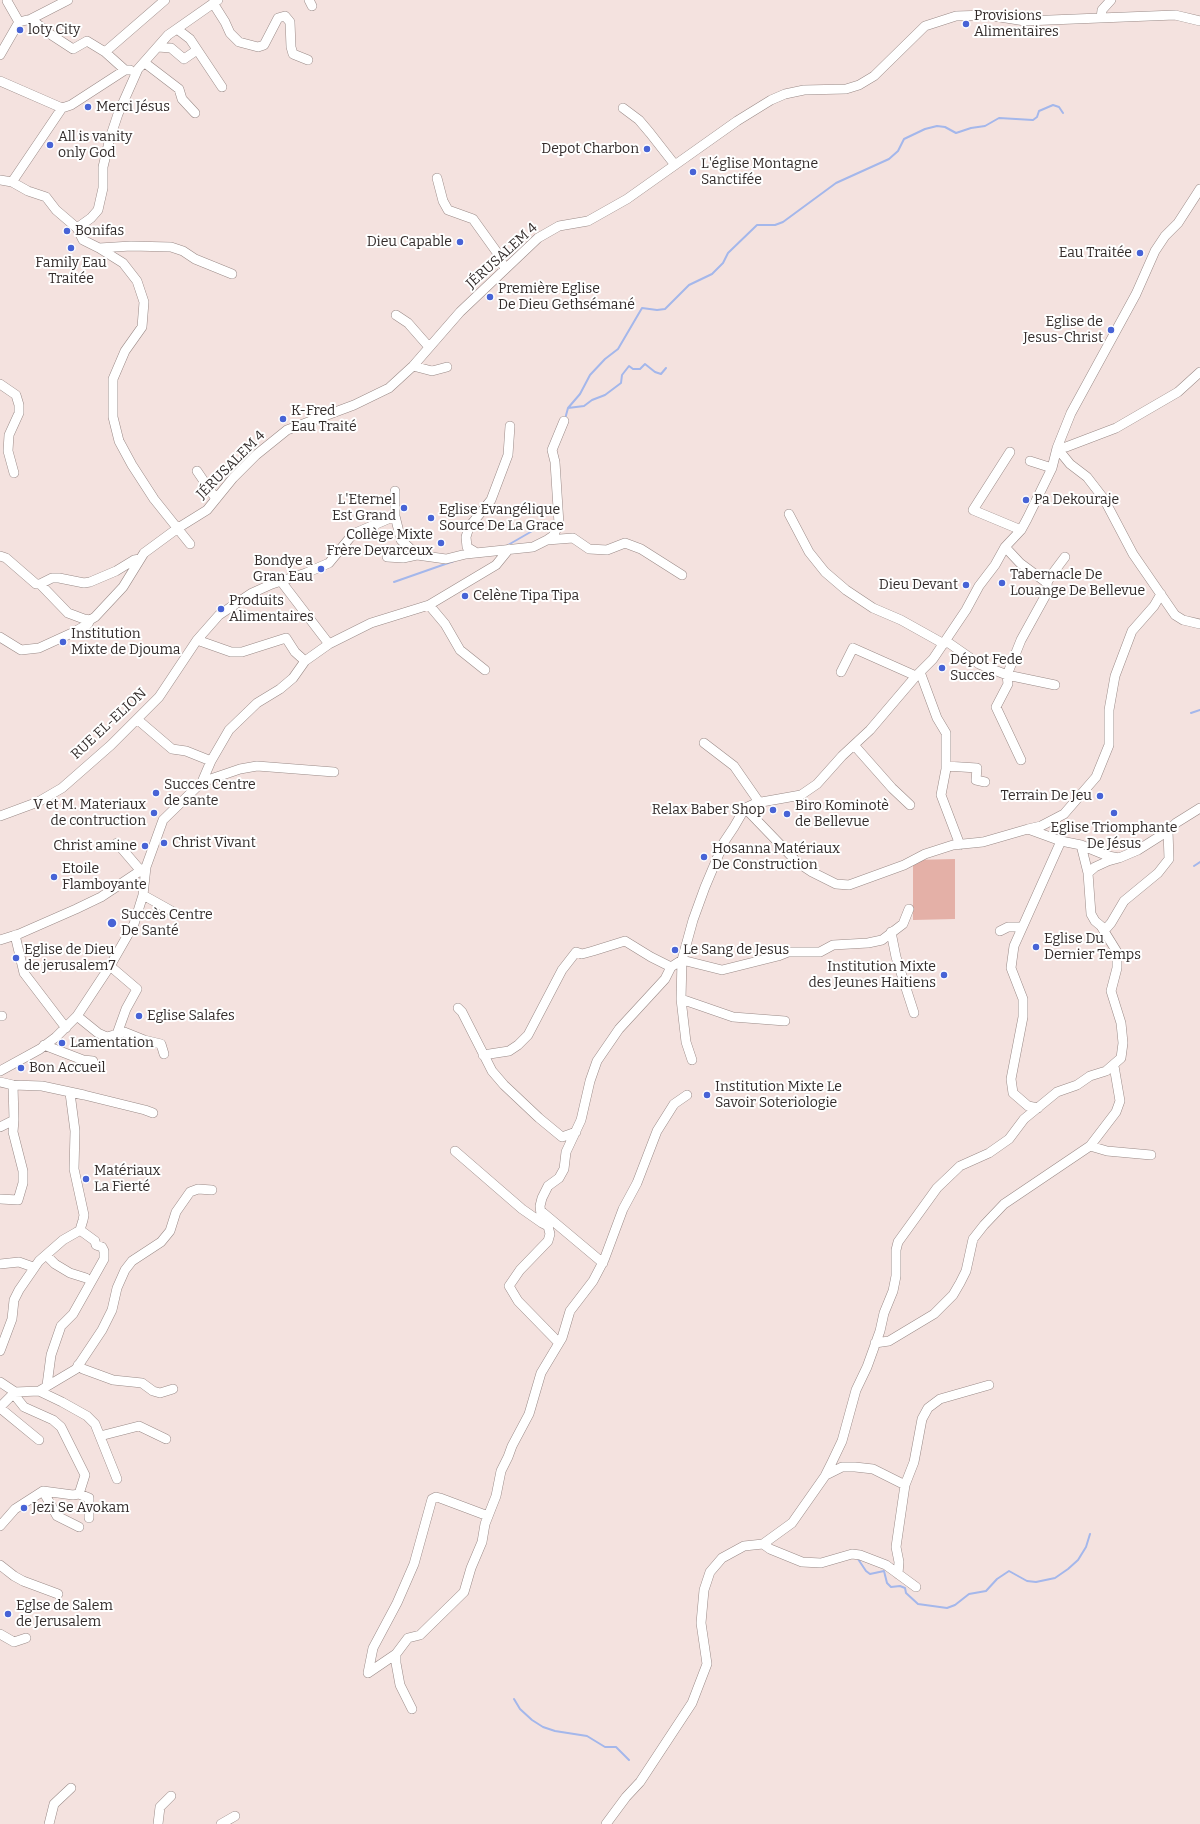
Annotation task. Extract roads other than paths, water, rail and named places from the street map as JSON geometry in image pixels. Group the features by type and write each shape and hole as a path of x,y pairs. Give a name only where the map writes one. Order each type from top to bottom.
{"street":[{"path":"0,55 19,22 31,19 68,0"},
{"path":"105,52 165,0"},
{"path":"1101,18 1102,10 1111,0"},
{"path":"5,2 19,22"},
{"path":"77,228 91,218 98,210 102,188 103,167 118,114 141,66 168,35 216,2 230,34 239,42 253,46 264,45 278,18 286,16 290,22 291,47 293,54 308,60"},
{"name":"JÉRUSALEM 4","path":"0,637 21,650 39,648 88,624 90,620 108,606 123,587 144,553 178,528 207,510 233,478 287,430 354,405 389,388 413,366 460,312 490,286 505,269 538,238 559,226 588,220 627,199 737,121 771,100 785,94 804,90 846,89 859,85 874,76 925,26 956,16 987,15 1025,21 1175,16 1200,21"},
{"path":"31,19 73,49 87,41 105,52 125,70"},
{"path":"178,29 190,39 222,87"},
{"path":"158,47 171,48 184,59 197,50"},
{"path":"12,182 62,108 71,105 125,70 141,66 178,89 182,99 195,113"},
{"path":"0,81 62,108"},
{"path":"623,108 646,129 675,165"},
{"path":"437,178 442,201 448,210 473,219 496,251 505,269"},
{"path":"0,180 12,182 28,191 46,197 56,210 77,228 83,240 123,263 137,281 144,302 142,327 125,351 113,379 113,418 119,440 132,465 162,511 178,528 190,544"},
{"path":"692,1060 686,1042 681,999 682,960 693,920 724,842 744,808 759,802 801,795 817,784 831,767 870,730 918,674 933,659 979,586 995,565 1005,547 1021,530 1052,468 1076,402 1136,294 1155,251 1165,236 1178,222 1200,189"},
{"path":"99,248 153,246 183,249 195,259 232,274"},
{"path":"396,315 408,323 430,347"},
{"path":"413,366 432,371 447,367"},
{"path":"1058,448 1066,447 1116,428 1178,392 1200,372"},
{"path":"0,384 16,395 19,405 19,413 8,435 8,451 14,473"},
{"path":"387,558 403,558 417,555 446,559 477,553 534,546 553,536 559,524 555,462 552,450 564,421"},
{"path":"477,553 467,547 466,537 469,527 491,500 508,455 510,426"},
{"path":"1058,448 1070,464 1087,477 1104,499 1133,554 1175,615 1183,620 1200,624"},
{"path":"1010,452 974,510 1021,530"},
{"path":"1030,461 1052,468"},
{"path":"197,471 216,499"},
{"path":"395,491 395,516 401,540 417,555"},
{"path":"789,514 809,552 824,572 846,590 873,608 945,642 979,664 1007,675 1055,685"},
{"name":"RUE EL-ELION","path":"0,816 38,802 62,788 138,720 158,698 197,640 220,615 252,594 280,580 306,573 329,563 353,534 395,516"},
{"path":"547,540 573,538 589,549 607,550 625,543 630,544 641,549 682,575"},
{"path":"1005,547 1020,563 1047,583"},
{"path":"0,1071 44,1046 66,1028 77,1016 110,966 134,924 142,895 144,869 163,820 202,782 211,761 229,730 242,716 293,678 305,660 329,644 371,623 429,605 496,565 509,549"},
{"path":"0,556 6,558 36,584 40,584 68,613 90,620"},
{"path":"1021,760 996,707 1008,684 1007,675 1022,640 1048,591 1047,583 1064,556"},
{"path":"40,584 56,578 63,578 84,583 90,582 116,571 134,560 140,559"},
{"path":"280,580 329,644"},
{"path":"744,808 797,862 812,872 836,884 849,885 904,865 925,854 960,844 983,842 1041,826 1064,814 1085,792 1096,777 1108,745 1109,710 1115,676 1132,631 1154,606 1161,594"},
{"path":"429,605 446,624 460,650 485,670"},
{"path":"197,640 231,652 242,652 286,638 295,652 305,660"},
{"path":"841,672 853,648 918,674 937,718 946,733 946,766 942,795 960,844"},
{"path":"138,720 172,749 186,751 211,761"},
{"path":"704,743 734,766 759,802"},
{"path":"854,745 910,806"},
{"path":"202,782 240,769 257,766 334,772"},
{"path":"946,766 977,768 976,780 985,782"},
{"path":"1088,873 1108,861 1138,850 1200,808"},
{"path":"1028,829 1061,842 1081,845 1108,856 1119,858"},
{"path":"1104,931 1111,923 1124,901 1158,873 1169,859 1168,831"},
{"path":"1038,1108 1028,1106 1013,1093 1011,1079 1023,1017 1023,999 1010,968 1014,946 1061,842"},
{"path":"117,843 144,869"},
{"path":"606,1824 626,1797 640,1782 692,1703 707,1664 702,1618 704,1590 710,1572 722,1558 744,1546 763,1544 792,1523 825,1476 842,1441 856,1390 867,1367 893,1291 896,1276 896,1250 898,1242 906,1229 937,1188 960,1166 989,1154 1009,1139 1024,1119 1057,1092 1077,1085 1090,1076 1106,1071 1114,1066 1121,1058 1123,1043 1121,1023 1111,991 1117,968 1117,952 1091,914 1088,873 1081,845"},
{"path":"0,940 15,935 101,897 144,869"},
{"path":"142,895 177,914"},
{"path":"542,1223 542,1198 548,1186 559,1178 564,1169 566,1152 581,1120 590,1081 597,1061 619,1029 665,979 671,967 682,960 722,970 778,956 788,952 820,952 833,945 868,943 882,940 903,924 909,909"},
{"path":"1000,931 1008,927 1022,927"},
{"path":"891,932 896,957 914,1013"},
{"path":"15,935 24,973 66,1028"},
{"path":"483,1055 508,1051 518,1045 528,1035 562,970 576,952 582,954 625,941 651,958 671,967"},
{"path":"110,966 137,989 126,1009 117,1034"},
{"path":"681,999 733,1017 786,1021"},
{"path":"458,1008 462,1012 492,1071 504,1085 539,1118 562,1137 576,1132"},
{"path":"77,1016 98,1033 107,1037 124,1032 144,1040 161,1044 164,1054"},
{"path":"44,1046 83,1060 93,1061"},
{"path":"875,1343 889,1341 934,1314 960,1284 966,1271 973,1239 984,1225 1004,1204 1090,1146 1116,1112 1120,1101 1114,1066"},
{"path":"0,1082 12,1085 42,1086 153,1113"},
{"path":"0,1199 18,1200 23,1183 23,1171 13,1132 14,1120 12,1085"},
{"path":"0,1351 12,1319 14,1300 33,1267 63,1240 80,1230 84,1215 74,1174 75,1131 70,1093"},
{"path":"488,1516 440,1498 436,1497 432,1499 414,1564 397,1603 376,1641 368,1673 396,1654 408,1638 420,1635 464,1592 471,1568 482,1542 485,1524 496,1496 501,1471 529,1414 541,1373 559,1343 570,1311 594,1281 603,1263 623,1209 631,1198 657,1131 674,1104 687,1095"},
{"path":"0,1126 14,1120"},
{"path":"1090,1146 1107,1151 1151,1155"},
{"path":"456,1151 522,1209 548,1226 550,1234 548,1241 520,1270 509,1286 518,1301 559,1343"},
{"path":"39,1440 0,1408 15,1392 43,1388 68,1374 78,1365 105,1324 112,1310 116,1288 125,1270 132,1262 161,1242 170,1231 176,1212 190,1192 198,1189 212,1190"},
{"path":"541,1212 603,1263"},
{"path":"43,1388 51,1355 61,1326 73,1314 104,1259 104,1251 102,1247 96,1245 95,1241 80,1230"},
{"path":"47,1256 55,1264 67,1271 86,1278"},
{"path":"0,1264 19,1262 33,1267"},
{"path":"78,1365 83,1369 113,1380 142,1383 153,1391 160,1393 173,1389"},
{"path":"0,1382 15,1392 16,1397 24,1407 53,1420 61,1427 85,1475 79,1494"},
{"path":"898,1574 899,1562 896,1547 906,1485 914,1462 922,1419 928,1408 940,1399 989,1385"},
{"path":"43,1388 48,1394 87,1416 94,1424 117,1479"},
{"path":"100,1436 139,1426 166,1439"},
{"path":"825,1476 842,1467 855,1467 873,1469 906,1485"},
{"path":"43,1491 57,1516 79,1527"},
{"path":"0,1526 15,1509 43,1491 79,1494 89,1498 90,1518"},
{"path":"763,1544 775,1552 802,1562 821,1563 852,1554 860,1555 886,1565 916,1587"},
{"path":"0,1564 14,1576 23,1581 58,1594"},
{"path":"0,1634 14,1642 26,1638"},
{"path":"396,1654 400,1685 412,1709"},
{"path":"49,1824 54,1804 71,1788"},
{"path":"158,1824 160,1807 171,1796"},
{"path":"221,1824 235,1816"}],"waterway":[{"path":"565,419 568,408 580,394 590,375 605,359 618,349 642,308 657,310 665,309 689,285 712,274 723,263 728,253 757,225 775,225 783,222 836,183 889,159 898,151 904,139 925,129 937,126 945,127 956,133 971,128 985,126 999,118 1033,120 1037,117 1039,111 1053,105 1059,107 1063,113"},
{"path":"568,408 584,406 592,400 605,395 621,383 622,375 629,366 633,369 640,369 645,364 655,372 661,374 666,368"},
{"path":"508,545 534,530 553,527"},
{"path":"394,582 454,561"},
{"path":"1191,713 1200,710"},
{"path":"1194,866 1200,862"},
{"path":"858,1559 866,1571 870,1574 884,1571 887,1583 891,1587 900,1586 905,1588 906,1593 918,1604 947,1608 955,1605 969,1594 986,1591 997,1579 1009,1571 1027,1581 1036,1582 1055,1578 1078,1560 1086,1547 1090,1534"},
{"path":"514,1699 520,1709 532,1720 543,1727 555,1731 587,1736 605,1747 616,1747 629,1760"}],"place":[{"name":"Provisions Alimentaires","path":"966,24"},
{"name":"loty City","path":"20,30"},
{"name":"Merci Jésus","path":"88,107"},
{"name":"All is vanity only God","path":"50,145"},
{"name":"Depot Charbon","path":"647,149"},
{"name":"L'église Montagne Sanctifée","path":"693,172"},
{"name":"Bonifas","path":"67,231"},
{"name":"Dieu Capable","path":"460,242"},
{"name":"Family Eau Traitée","path":"71,248"},
{"name":"Eau Traitée","path":"1140,253"},
{"name":"Première Eglise De Dieu Gethsémané","path":"490,297"},
{"name":"Eglise de Jesus-Christ","path":"1111,330"},
{"name":"K-Fred Eau Traité","path":"283,419"},
{"name":"Pa Dekouraje","path":"1026,500"},
{"name":"L'Eternel Est Grand","path":"404,508"},
{"name":"Eglise Evangélique Source De La Grace","path":"431,518"},
{"name":"Collège Mixte Frère Devarceux","path":"441,543"},
{"name":"Bondye a Gran Eau","path":"321,569"},
{"name":"Tabernacle De Louange De Bellevue","path":"1002,583"},
{"name":"Dieu Devant","path":"966,585"},
{"name":"Celène Tipa Tipa","path":"465,596"},
{"name":"Produits Alimentaires","path":"221,609"},
{"name":"Institution Mixte de Djouma","path":"63,642"},
{"name":"Dépot Fede Succes","path":"942,668"},
{"name":"Succes Centre de sante","path":"156,793"},
{"name":"Terrain De Jeu","path":"1100,796"},
{"name":"Relax Baber Shop","path":"773,810"},
{"name":"V et M. Materiaux de contruction","path":"154,813"},
{"name":"Eglise Triomphante De Jésus","path":"1114,813"},
{"name":"Biro Kominotè de Bellevue","path":"787,814"},
{"name":"Christ Vivant","path":"164,843"},
{"name":"Christ amine","path":"145,846"},
{"name":"Hosanna Matériaux De Construction","path":"704,857"},
{"name":"Etoile Flamboyante","path":"54,877"},
{"name":"Succès Centre De Santé","path":"112,923"},
{"name":"Eglise Du Dernier Temps","path":"1036,947"},
{"name":"Le Sang de Jesus","path":"675,950"},
{"name":"Eglise de Dieu de jerusalem7","path":"16,958"},
{"name":"Institution Mixte des Jeunes Haitiens","path":"944,975"},
{"name":"Eglise Salafes","path":"139,1016"},
{"name":"Lamentation","path":"62,1043"},
{"name":"Bon Accueil","path":"21,1068"},
{"name":"Institution Mixte Le Savoir Soteriologie","path":"707,1095"},
{"name":"Matériaux La Fierté","path":"86,1179"},
{"name":"Jezi Se Avokam","path":"24,1508"},
{"name":"Eglse de Salem de Jerusalem","path":"8,1614"}]}
